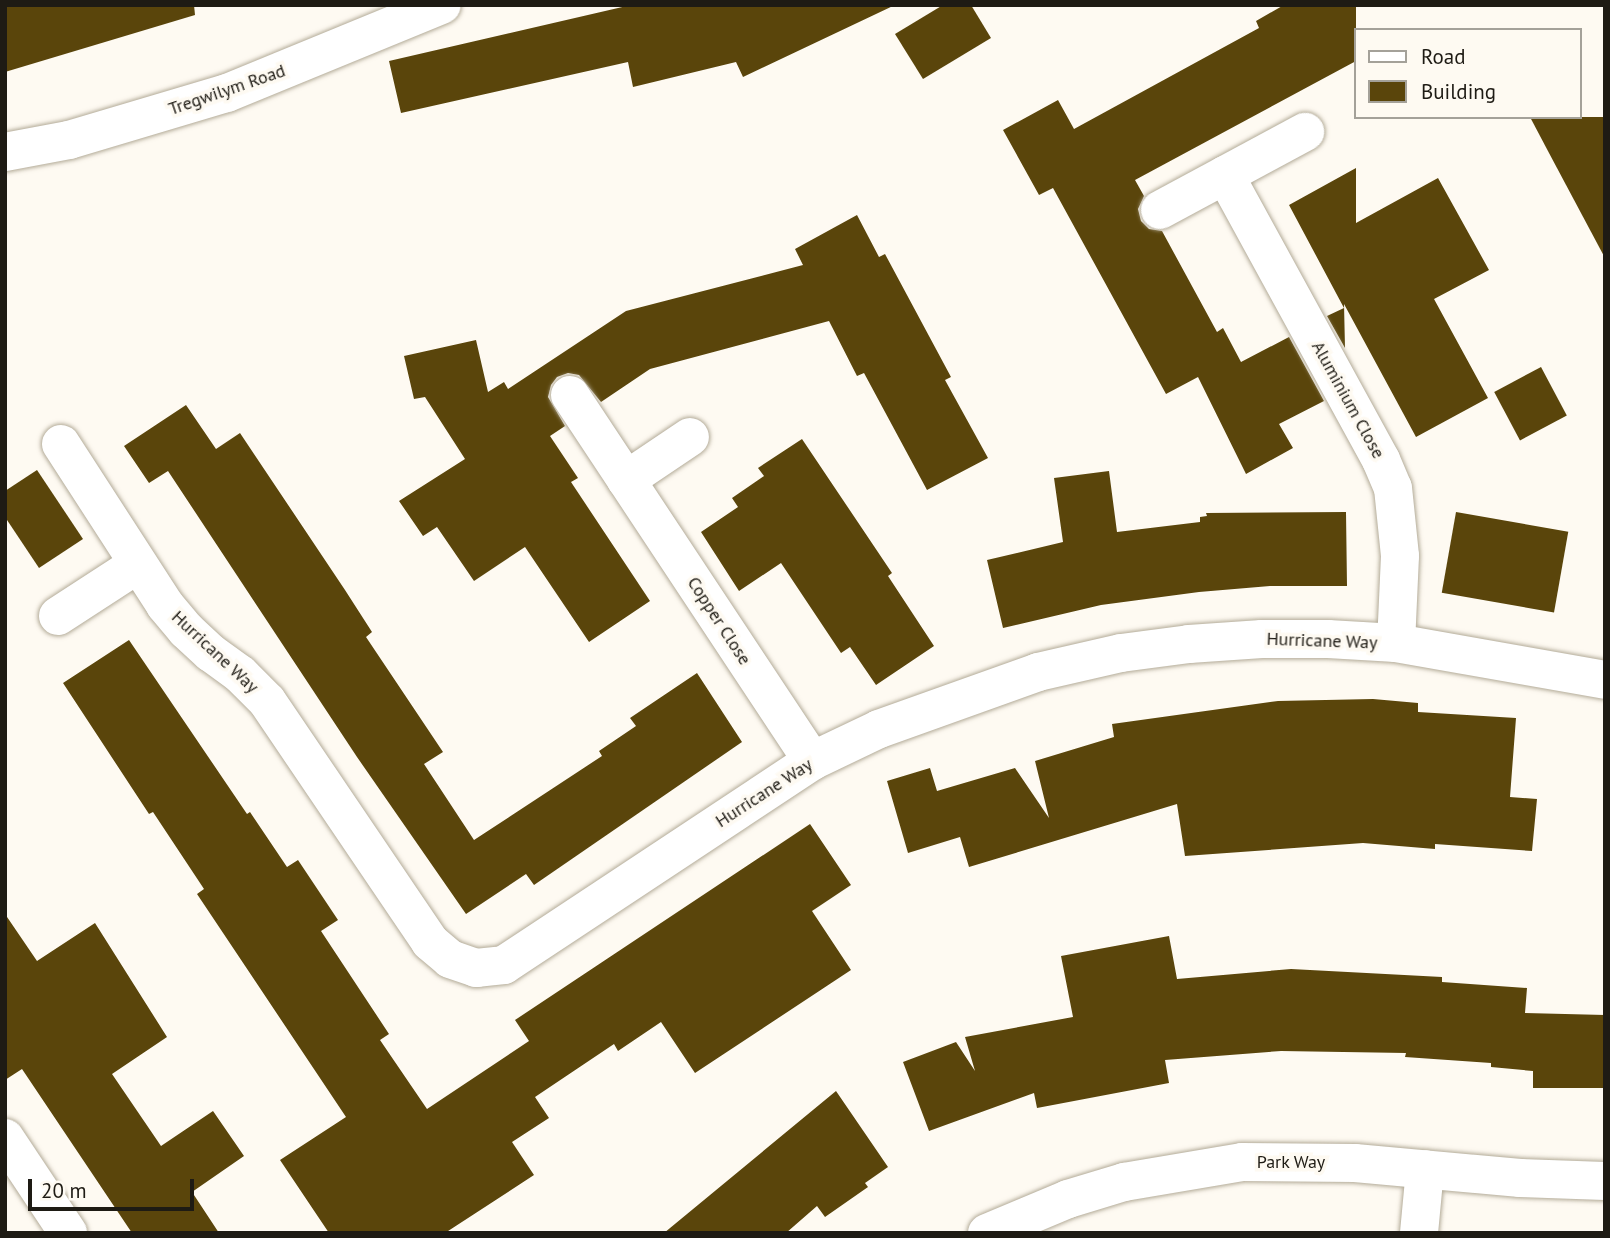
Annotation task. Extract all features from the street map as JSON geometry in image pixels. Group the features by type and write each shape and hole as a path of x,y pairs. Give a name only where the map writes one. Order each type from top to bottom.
{"street":[{"name":"Tregwilym Road","path":"5,152 69,140 227,93 442,5"},
{"path":"1160,210 1305,132"},
{"name":"Aluminium Close","path":"1225,176 1381,460 1393,488 1400,556 1396,643"},
{"name":"Copper Close","path":"570,395 812,761"},
{"path":"626,480 690,437"},
{"name":"Hurricane Way","path":"61,444 138,564 186,630 240,674 267,701 430,942 450,959 476,968 503,965 812,761 878,729 958,698 1038,672 1121,653 1262,639 1396,643 1605,680"},
{"path":"58,616 138,564"},
{"name":"Park Way","path":"987,1233 1068,1199 1182,1170 1242,1163 1300,1160 1605,1181"},
{"path":"12,1162 68,1233"},
{"path":"1419,1233 1425,1169"}],"building":[{"path":"5,5 194,5 195,15 5,72"},
{"path":"631,5 895,5 743,77 736,62 633,87 628,62 401,113 389,61"},
{"path":"943,5 971,5 991,38 923,79 895,34"},
{"path":"1284,5 1356,5 1354,62 1135,180 1144,196 1138,209 1141,221 1149,229 1162,231 1217,332 1223,328 1241,362 1289,337 1324,401 1279,424 1293,448 1246,474 1198,377 1166,394 1053,188 1039,195 1003,130 1058,100 1074,129 1259,28 1256,21"},
{"path":"1605,117 1605,258 1531,119"},
{"path":"1356,168 1356,223 1438,178 1489,270 1434,299 1488,398 1416,437 1344,304 1345,348 1327,316 1344,308 1289,205"},
{"path":"857,215 879,257 885,254 951,377 945,380 988,458 927,490 864,373 857,376 829,321 650,369 601,402 579,375 568,373 557,377 551,385 548,397 565,426 550,436 578,478 571,482 650,601 589,642 525,547 474,581 437,527 423,536 399,501 465,459 425,397 414,399 404,356 476,340 488,392 504,382 508,389 626,311 803,265 795,249"},
{"path":"1541,367 1567,416 1520,440 1494,392"},
{"path":"186,405 216,449 240,433 345,590 372,632 366,637 443,752 424,764 474,840 602,756 599,751 636,726 630,718 697,673 742,742 534,885 526,874 466,914 357,757 168,471 149,483 124,446"},
{"path":"802,439 892,573 888,576 934,646 876,685 850,647 841,653 781,563 739,591 701,532 738,507 732,498 764,476 758,468"},
{"path":"37,470 83,539 39,568 5,517 5,491"},
{"path":"1109,471 1117,532 1200,522 1200,517 1207,516 1206,513 1346,512 1347,586 1270,586 1199,592 1101,605 1003,628 987,560 1063,542 1054,478"},
{"path":"1456,512 1568,532 1554,613 1442,593"},
{"path":"129,640 247,814 250,812 287,867 298,860 338,920 321,931 389,1034 380,1040 427,1109 529,1041 515,1020 810,824 851,885 812,911 851,970 695,1073 661,1022 618,1051 614,1044 535,1097 549,1118 512,1142 534,1175 445,1233 329,1233 280,1160 346,1117 197,894 204,889 153,812 149,814 63,683"},
{"path":"1373,699 1418,703 1418,712 1516,718 1510,797 1537,799 1532,851 1435,844 1435,849 1363,843 1185,856 1177,804 969,867 960,837 908,853 887,781 930,768 937,791 1015,768 1049,818 1035,761 1114,737 1112,724 1278,701"},
{"path":"5,914 37,961 95,923 167,1037 112,1074 161,1146 213,1111 244,1156 192,1192 219,1233 132,1233 22,1069 5,1080"},
{"path":"1169,936 1177,979 1291,969 1442,977 1442,982 1527,988 1525,1013 1605,1015 1605,1088 1533,1088 1533,1071 1491,1067 1491,1063 1405,1057 1406,1053 1281,1051 1165,1060 1169,1083 1037,1108 1034,1093 929,1131 903,1062 956,1042 975,1071 965,1037 1073,1017 1061,956"},
{"path":"836,1091 888,1167 865,1183 868,1187 825,1217 817,1206 786,1233 664,1233"}]}
